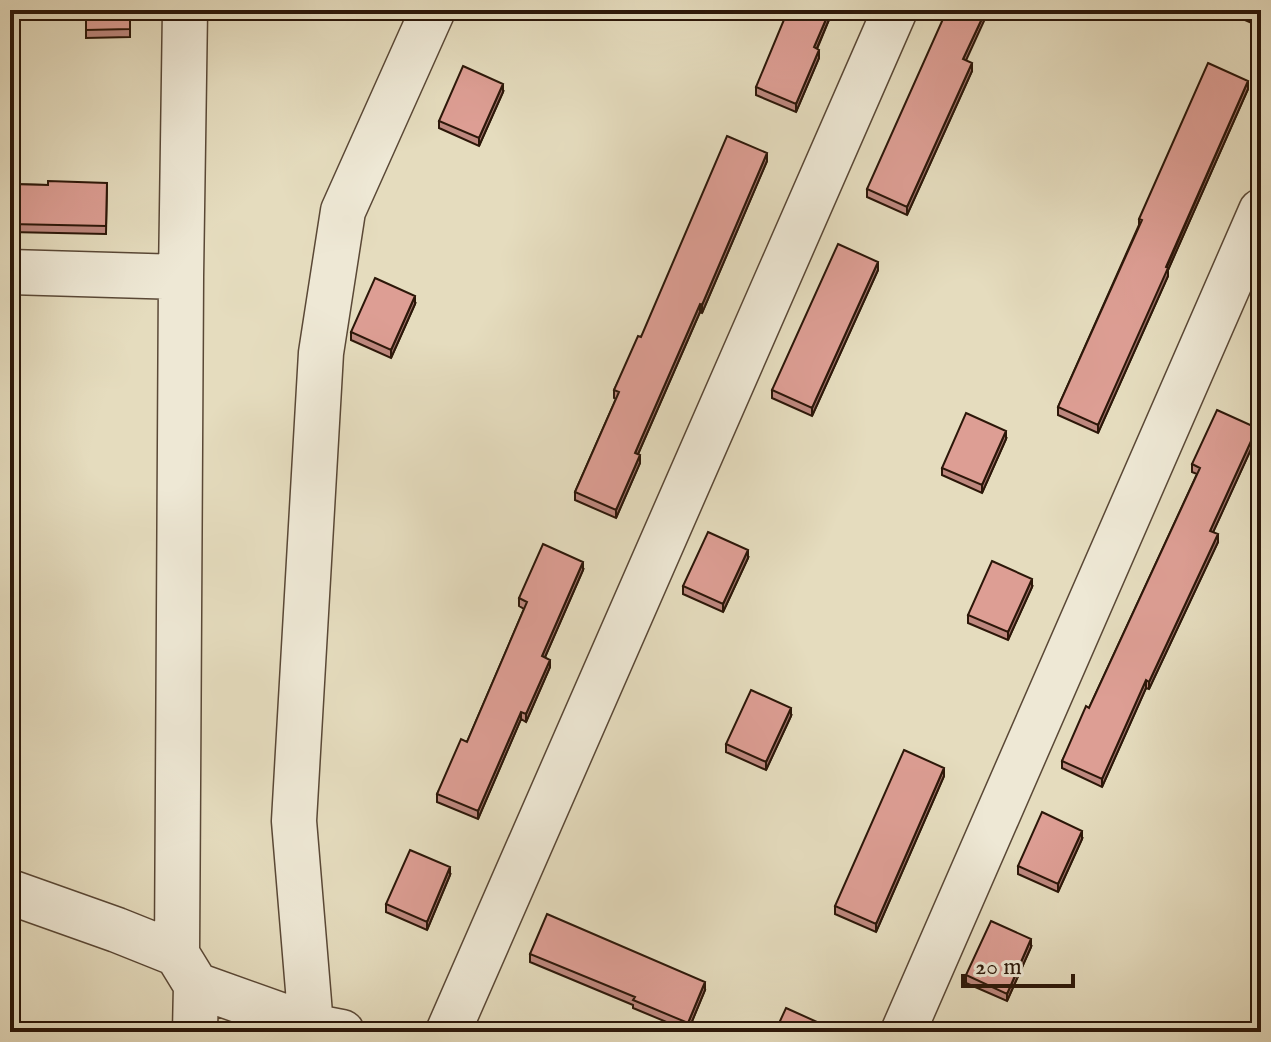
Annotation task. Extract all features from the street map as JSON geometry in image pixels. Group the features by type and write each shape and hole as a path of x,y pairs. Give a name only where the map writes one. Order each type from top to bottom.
{"street":[{"path":"185,10 181,277 187,970 195,1032"},
{"path":"326,1029 294,821 321,353 343,211 433,10"},
{"path":"448,1032 895,10"},
{"path":"903,1032 1261,211"},
{"path":"10,272 181,277"},
{"path":"10,892 117,930 187,970 326,1029"}],"building":[{"path":"86,10 130,10 130,29 86,30"},
{"path":"788,10 830,10 814,47 819,50 796,104 756,87"},
{"path":"947,10 986,10 963,59 972,63 907,207 867,189"},
{"path":"1240,10 1261,10 1261,20"},
{"path":"1208,63 1248,81 1098,425 1058,407"},
{"path":"463,66 503,84 479,138 439,121"},
{"path":"727,136 767,153 635,453 640,455 616,510 575,492 619,392 614,390 638,336 641,337"},
{"path":"48,181 107,183 106,226 10,224 10,184 48,185"},
{"path":"838,244 878,262 812,408 772,390"},
{"path":"375,278 415,296 391,350 351,332"},
{"path":"1217,410 1257,428 1210,531 1218,534 1149,682 1146,680 1102,779 1062,761 1200,468 1192,464"},
{"path":"966,413 1006,431 982,485 942,468"},
{"path":"708,532 748,550 723,604 683,586"},
{"path":"543,544 583,562 542,656 550,660 526,714 521,712 478,811 437,794 461,739 467,742 527,602 519,598"},
{"path":"992,561 1032,579 1008,632 968,615"},
{"path":"751,690 791,708 766,762 726,744"},
{"path":"904,750 944,768 876,924 835,906"},
{"path":"1042,812 1082,831 1058,884 1018,866"},
{"path":"410,850 450,867 427,922 386,904"},
{"path":"547,914 705,982 688,1023 633,1000 635,997 530,954"},
{"path":"991,921 1031,939 1007,994 966,975"},
{"path":"786,1008 826,1026 823,1032 775,1032"}]}
